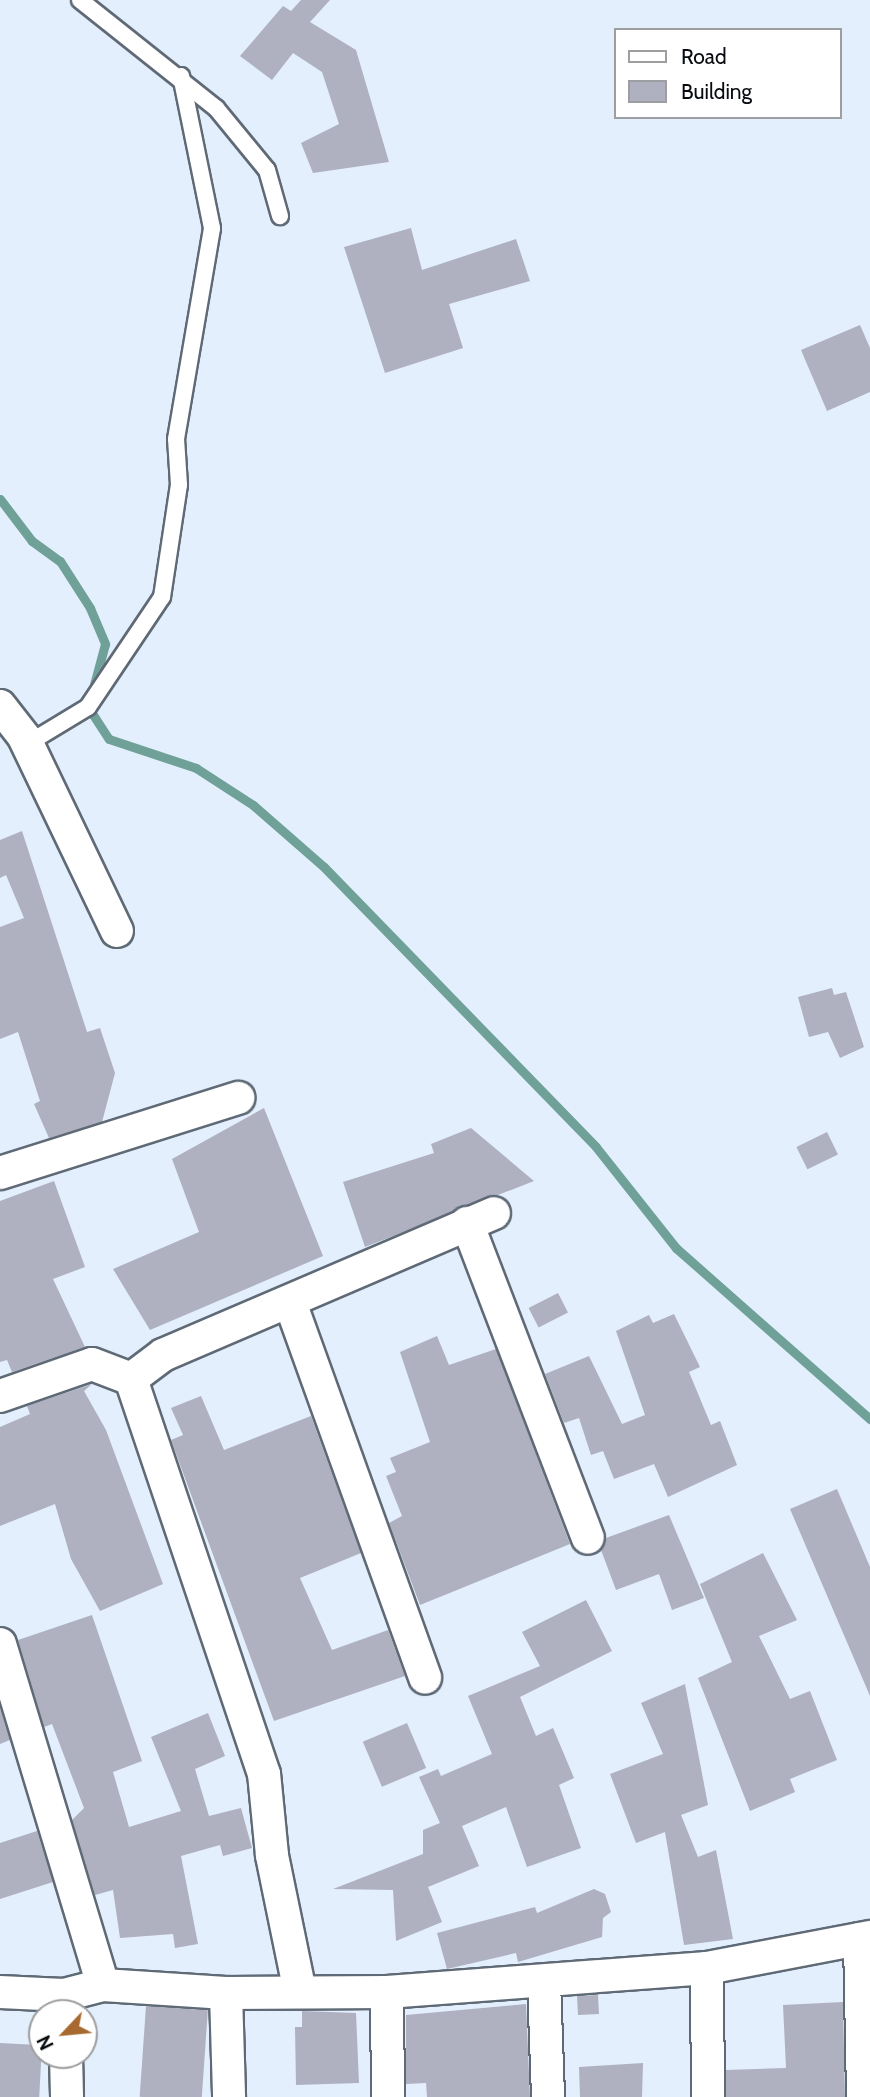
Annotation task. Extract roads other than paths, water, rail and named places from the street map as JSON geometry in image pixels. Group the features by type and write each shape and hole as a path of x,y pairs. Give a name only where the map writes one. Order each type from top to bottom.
{"street":[{"path":"0,706 27,744 117,931"},
{"path":"0,1173 238,1098"},
{"path":"131,1379 163,1355 291,1305 481,1218 588,1538"},
{"path":"291,1305 425,1678"},
{"path":"0,1396 92,1364 131,1379"},
{"path":"131,1379 264,1774 272,1855 300,1992"},
{"path":"0,1644 103,1985"},
{"path":"75,1999 103,1985 226,1993 387,1992 544,1982 706,1968 865,1938 863,2097"},
{"path":"706,1968 708,2097"},
{"path":"544,1982 548,2097"},
{"path":"0,1992 38,1999"},
{"path":"387,1992 388,2097"},
{"path":"226,1993 229,2097"},
{"path":"66,2069 67,2097"}],"lane":[{"path":"80,0 181,76 267,170 280,216"},
{"path":"27,744 88,707 162,597 179,485 176,439 212,228 181,76"}],"waterway":[{"path":"0,499 32,541 60,561 90,608 105,644 88,707 109,739 196,768 253,805 324,867 596,1147 676,1248 870,1419"}]}
